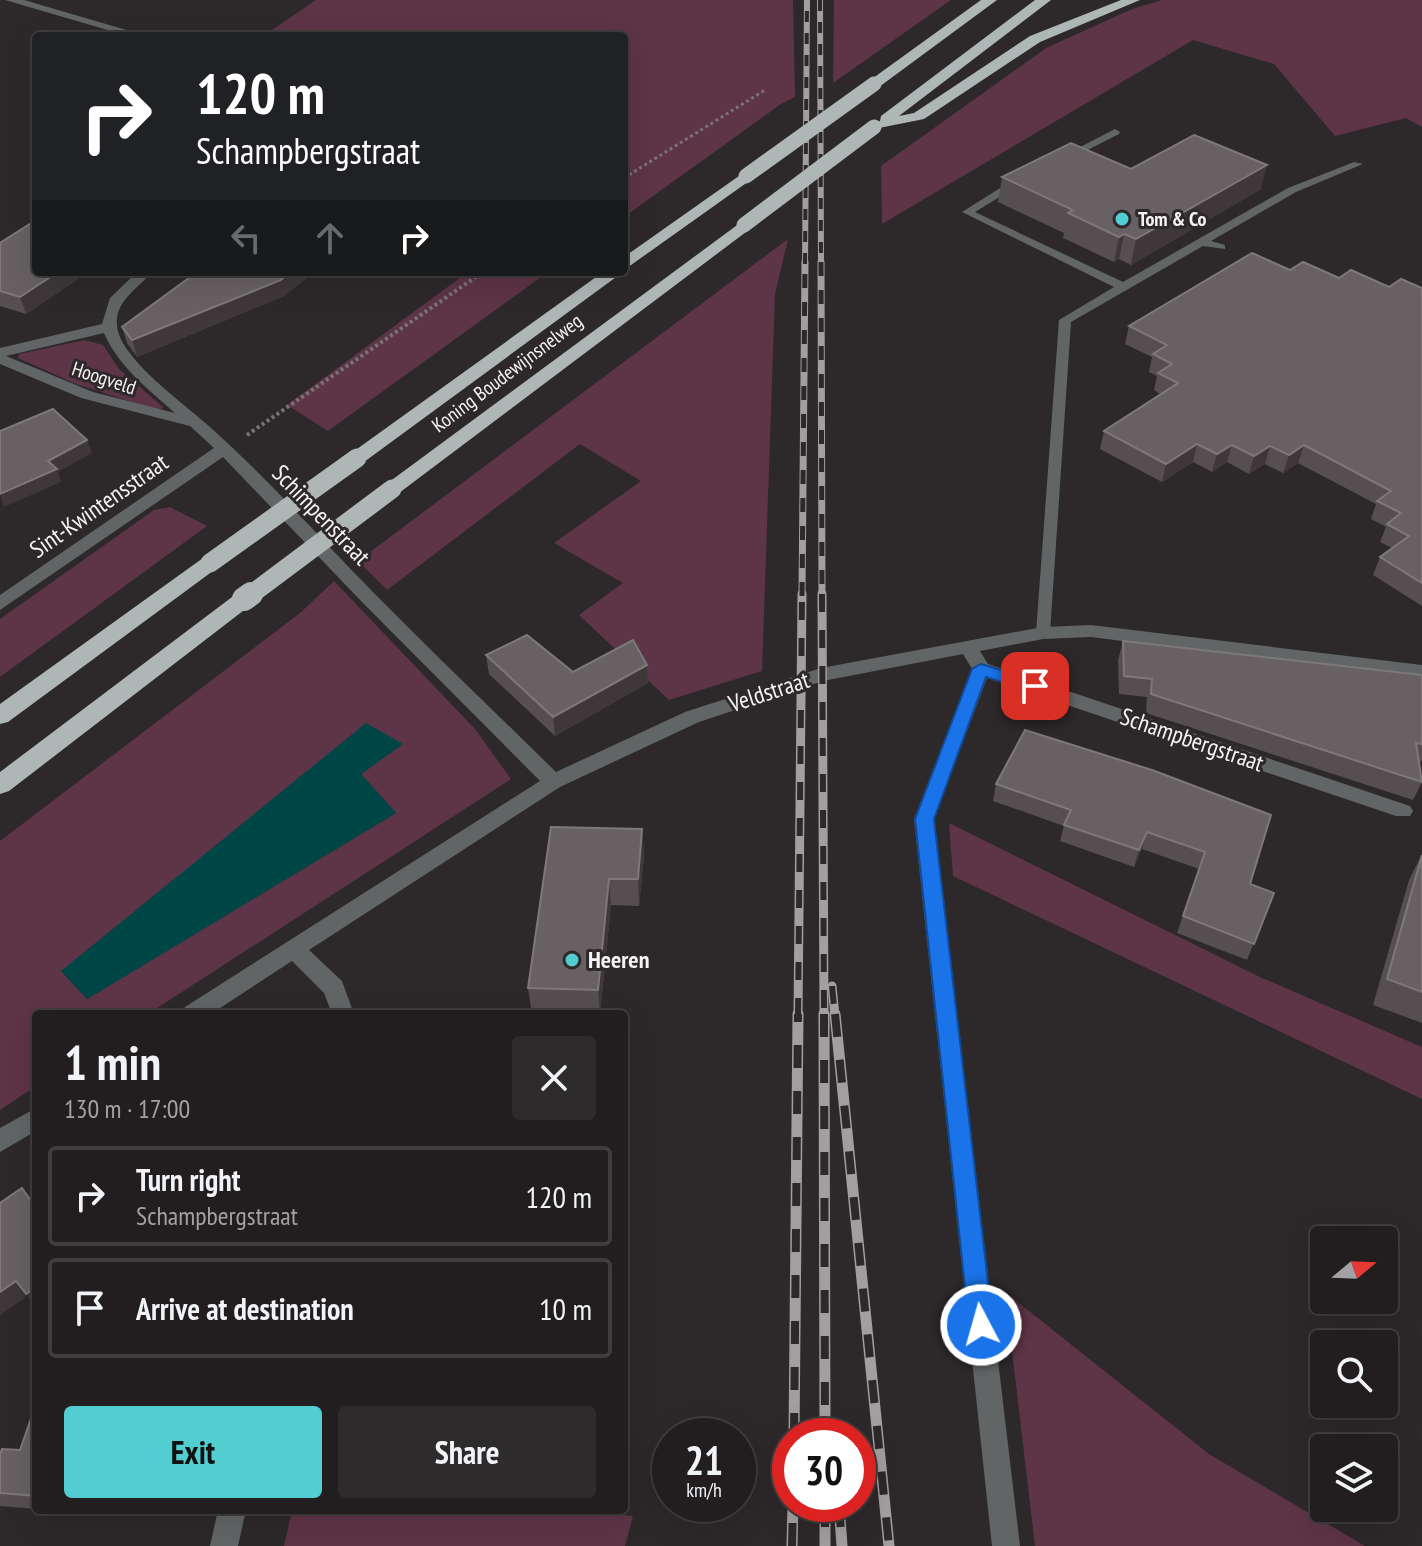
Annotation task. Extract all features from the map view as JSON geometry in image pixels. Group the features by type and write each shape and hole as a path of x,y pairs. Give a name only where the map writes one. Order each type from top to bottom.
{"highway":[{"path":"628,262 990,0"},
{"name":"Koning Boudewijnsnelweg","path":"0,785 1044,0"},
{"path":"874,127 919,116 1035,39 1133,0"},
{"name":"Koning Boudewijnsnelweg","path":"0,716 608,276"}],"street":[{"path":"11,0 127,32"},
{"path":"109,327 110,314 117,298 141,276"},
{"name":"Hoogveld","path":"0,353 109,327"},
{"name":"Schimpenstraat","path":"109,327 118,348 136,369 226,450 367,597 553,782"},
{"name":"Hoogveld","path":"0,359 87,395 199,424"},
{"name":"Sint-Kwintensstraat","path":"0,604 226,450"},
{"name":"Veldstraat","path":"199,1010 553,782 692,717 788,684 1043,633 1091,631 1422,672"},
{"path":"968,647 981,669 924,819 1006,1546"},
{"name":"Schampbergstraat","path":"981,669 1403,811"},
{"path":"293,948 334,988 342,1010"},
{"path":"0,1141 32,1121"},
{"path":"224,1546 231,1514"}],"lane":[{"path":"1049,165 1115,132"},
{"path":"1043,633 1065,320 1292,190 1358,164"},
{"path":"1022,179 967,212 1123,287"},
{"path":"1201,242 1221,247"}],"path":[{"path":"628,176 765,90"},
{"path":"226,450 477,276"}],"shaded area":[{"path":"316,0 793,0 795,97 628,214 628,32 269,32"},
{"path":"834,0 951,0 833,83"},
{"path":"1162,0 1422,0 1422,127 1406,118 1335,136 1274,64 1193,40 882,224 881,166 1046,48 1132,9"},
{"path":"788,239 775,294 762,671 669,700 579,615 623,583 554,543 641,481 580,444 387,590 358,561"},
{"path":"463,276 542,276 328,431 287,405"},
{"path":"85,340 103,345 119,369 164,408 157,410 76,384 18,358 19,354"},
{"path":"170,507 207,526 0,677 0,619 154,510"},
{"path":"334,581 475,729 511,779 154,1010 32,1010 32,1089 0,1110 0,841 300,613","holes":["403,744 361,774 396,813 87,999 61,971"]},
{"path":"949,823 1260,977 1422,1047 1422,1099 953,876"},
{"path":"1005,1292 1209,1454 1310,1514 1310,1522 1324,1522 1365,1546 1035,1546"},
{"path":"291,1514 633,1516 625,1546 284,1546"}],"water":[{"path":"366,723 403,744 361,774 396,813 87,999 61,971"}],"building":[{"path":"1194,135 1267,165 1136,239 1124,234 1119,237 1068,213 1073,210 1002,177 1071,143 1131,169"},
{"path":"32,223 32,276 52,276 20,297 0,291 0,243"},
{"path":"1252,253 1290,270 1303,262 1339,278 1351,270 1389,287 1401,279 1422,288 1422,583 1380,557 1409,536 1387,524 1401,513 1377,501 1391,491 1304,445 1289,455 1270,446 1254,456 1232,445 1217,454 1197,444 1166,464 1104,431 1178,383 1158,373 1172,364 1153,354 1167,345 1129,326"},
{"path":"192,276 286,276 132,340 122,327"},
{"path":"53,409 87,440 48,461 57,469 0,494 0,431"},
{"path":"527,635 573,672 633,640 647,665 553,717 486,655"},
{"path":"1123,641 1422,675 1422,744 1416,743 1422,782 1151,694 1152,679 1124,676"},
{"path":"1025,730 1152,770 1271,815 1250,884 1274,893 1254,944 1183,916 1205,852 1147,832 1139,850 1064,825 1071,810 996,784"},
{"name":"Heeren","path":"551,827 642,829 638,879 609,879 598,990 528,988"},
{"path":"1422,855 1422,992 1387,979"},
{"path":"22,1188 32,1202 32,1290 26,1294 16,1281 0,1292 0,1203"},
{"path":"32,1416 32,1496 0,1493 2,1449 20,1450"}],"railway":[{"path":"805,264 807,0"},
{"path":"820,0 821,264"},
{"path":"802,596 805,262"},
{"path":"821,262 822,596"},
{"path":"798,1016 802,594"},
{"path":"822,594 824,1016"},
{"path":"832,986 835,1016"},
{"path":"794,1418 798,1014"},
{"path":"824,1014 825,1418"},
{"path":"835,1014 889,1546"},
{"path":"792,1546 793,1522"},
{"path":"825,1522 825,1546"},
{"path":"840,1522 842,1546"}],"place":[{"name":"Tom & Co","path":"1122,219"},
{"name":"Heeren","path":"572,960"}],"route":[{"path":"981,1325 924,819 981,669 1035,686"}]}
